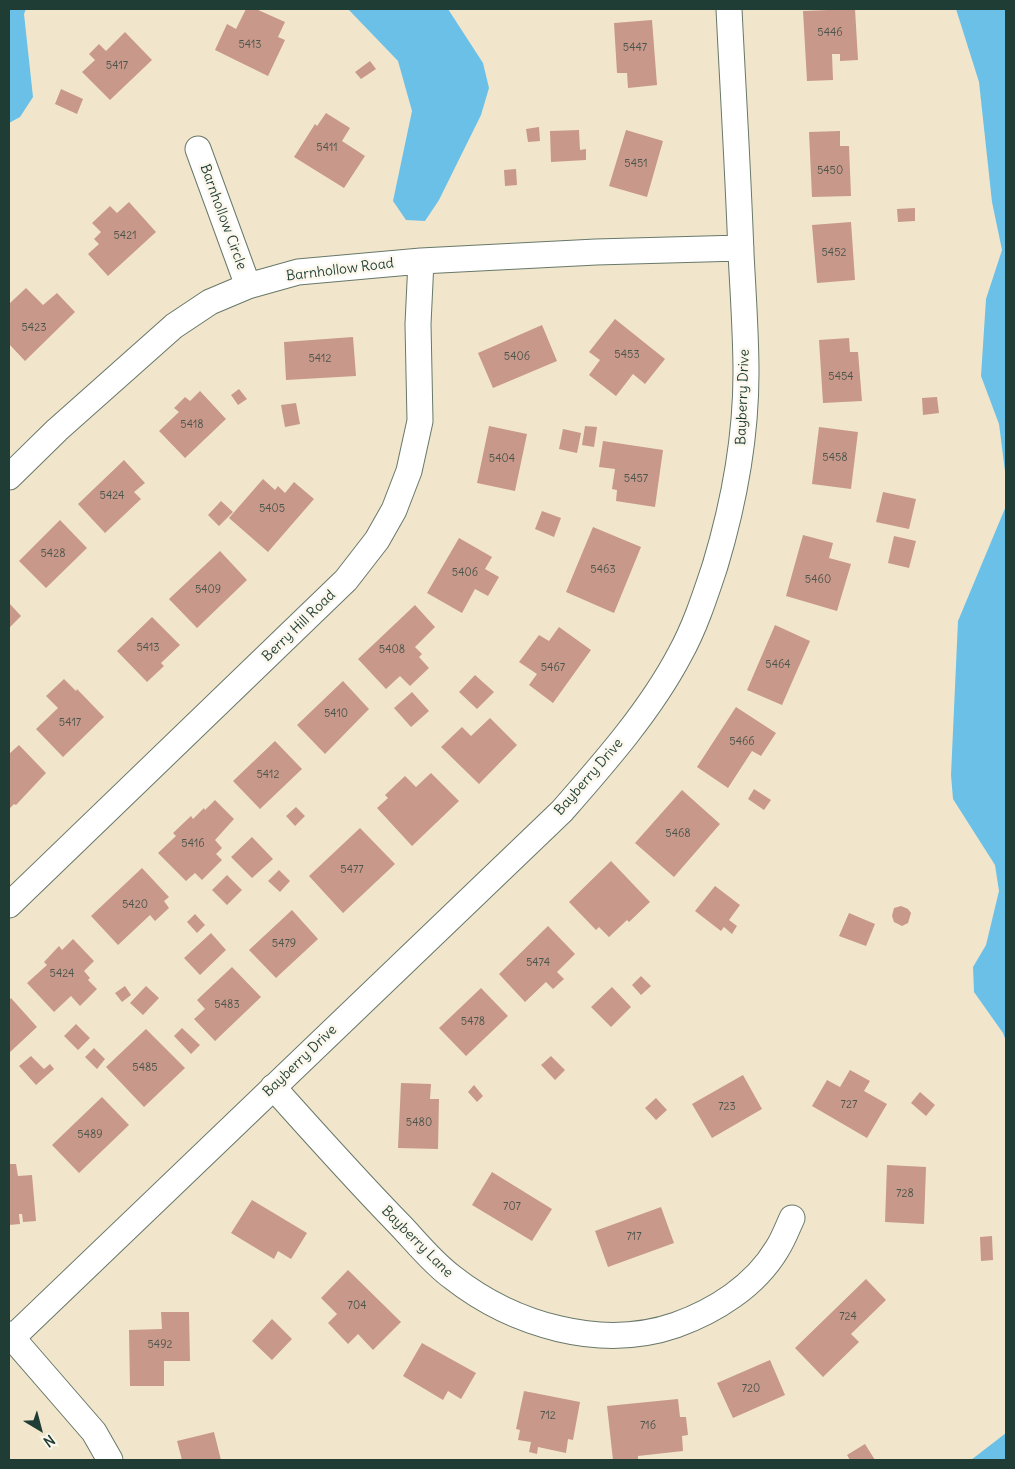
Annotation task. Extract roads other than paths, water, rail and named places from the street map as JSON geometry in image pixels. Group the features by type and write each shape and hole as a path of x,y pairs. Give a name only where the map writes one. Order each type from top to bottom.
{"street":[{"name":"Bayberry Drive","path":"10,1338 562,811 611,754 656,692 680,654 706,596 728,523 738,473 745,410 746,372 729,9"},
{"name":"Barnhollow Circle","path":"198,149 248,286"},
{"name":"Barnhollow Road","path":"9,477 57,430 174,326 210,302 248,286 298,272 421,261 596,252 741,248"},
{"name":"Berry Hill Road","path":"9,906 346,580 377,540 394,510 409,471 420,421 418,324 421,261"},
{"name":"Bayberry Lane","path":"272,1087 346,1170 450,1277 484,1300 528,1320 568,1331 606,1335 634,1334 663,1329 697,1317 728,1299 756,1276 777,1250 792,1218"},
{"path":"10,1338 94,1432 110,1460"}],"water":[{"path":"9,9 26,9 24,14 33,97 20,117 9,123"},
{"path":"348,9 448,9 483,63 489,88 481,115 439,200 425,221 406,220 393,201 412,111 398,61"},
{"path":"956,9 1006,9 1006,479 999,424 981,376 986,299 1002,250 992,202 979,82"},
{"path":"1006,506 1006,1041 1003,1033 974,992 973,967 986,945 999,891 995,865 953,799 951,775 958,621"},
{"path":"1006,1433 1006,1460 971,1460"}]}
